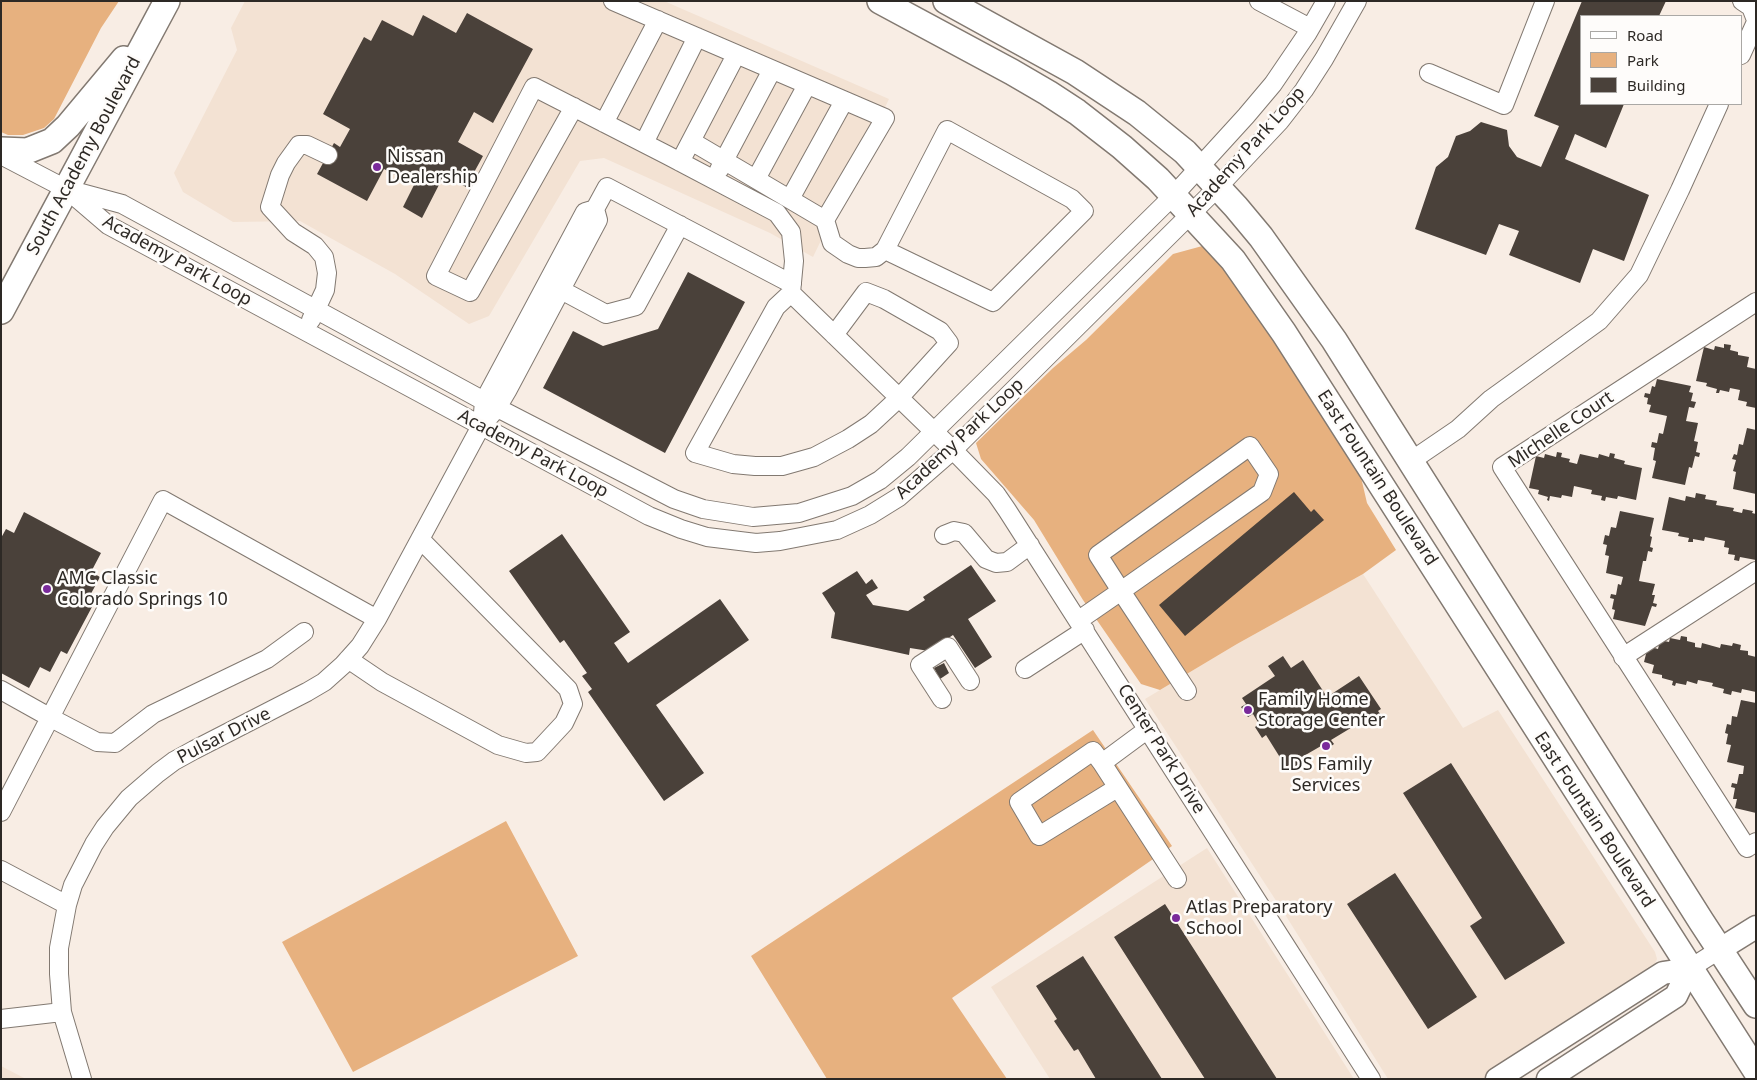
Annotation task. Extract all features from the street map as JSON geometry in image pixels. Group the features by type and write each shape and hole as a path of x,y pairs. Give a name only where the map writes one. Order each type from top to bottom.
{"highway":[{"name":"East Fountain Boulevard","path":"880,1 1048,93 1077,112 1122,147 1158,179 1233,260 1284,333 1756,1071"},
{"name":"East Fountain Boulevard","path":"946,1 1075,72 1107,92 1162,133 1185,152 1261,237 1334,340 1756,1005"},
{"path":"1,150 27,151 52,141 68,126 162,10"},
{"name":"South Academy Boulevard","path":"1,311 162,10"}],"main road":[{"path":"1720,950 1756,927"},
{"path":"1497,1079 1663,973 1689,969"},
{"path":"1548,1079 1676,996 1689,969"}],"street":[{"path":"613,1 884,118 825,220"},
{"path":"1259,1 1310,28"},
{"name":"Academy Park Loop","path":"66,189 122,204 491,405 674,499 703,509 730,515 753,517 799,513 852,496 880,480 934,432 1174,195 1273,84 1326,1"},
{"name":"Academy Park Loop","path":"66,189 108,225 649,516 707,537 756,543 780,541 837,530 870,515 899,498 953,450 1192,214 1280,121 1304,90 1324,59 1357,1"},
{"path":"1429,73 1504,105 1546,1"},
{"path":"1742,1 1751,7 1756,21 1742,53"},
{"path":"604,123 658,20"},
{"path":"644,143 696,37"},
{"path":"680,162 736,55"},
{"path":"714,180 772,70"},
{"path":"756,179 807,85"},
{"path":"574,107 470,292 436,276 534,87 574,107 644,143 777,214 791,232 794,262 791,289 776,307 695,453 733,464 782,466 814,456 848,439 871,424 899,398 949,343 940,331 884,299 866,292 834,335"},
{"path":"790,199 844,101"},
{"path":"1410,461 1458,429 1491,399 1599,321 1639,274 1719,105"},
{"path":"691,141 825,220 832,243 848,254 858,258 876,257 885,250 946,130 1072,200 1084,211 993,302 885,250"},
{"path":"305,331 325,290 327,273 324,257 314,246 293,232 270,208 280,174 299,145 307,146 328,155"},
{"path":"1,155 66,189"},
{"name":"Pulsar Drive","path":"82,1079 62,1012 59,948 73,884 97,839 125,803 142,786 174,760 324,682 360,646 377,619 554,286 598,220 596,209 607,187 680,225"},
{"path":"554,286 606,314 636,306 680,225"},
{"name":"Center Park Drive","path":"680,225 791,289 834,335 996,494 1082,625 1371,1079"},
{"name":"Michelle Court","path":"1756,302 1502,467 1747,848 1756,842"},
{"path":"1025,669 1082,625 1121,591 1262,492 1269,474 1250,446 1098,555 1121,591 1187,691"},
{"path":"1,812 164,500 377,619"},
{"path":"944,535 954,531 964,533 986,558 996,563 1007,562 1030,546"},
{"path":"348,659 382,682 498,745 526,754 537,752 564,723 573,704 568,689 420,539"},
{"path":"1623,657 1756,571"},
{"path":"1,690 97,742 115,743 153,714 267,659 304,632"},
{"path":"942,699 920,665 948,647 970,681"},
{"path":"1118,788 1039,836 1019,802 1148,729"},
{"path":"1098,757 1177,879"},
{"path":"1,870 67,905"},
{"path":"1689,969 1720,950"},
{"path":"1,1019 62,1012"}],"shaded area":[{"name":"Nissan Dealership","path":"245,1 664,1 889,99 813,257 770,233 604,158 580,161 489,316 469,324 395,274 300,221 233,222 183,192 174,173 237,50 231,28"},
{"path":"1363,574 1463,728 1498,710 1655,952 1657,959 1652,970 1482,1079 1388,1079 1286,916 1145,699 1237,644"},
{"name":"Atlas Preparatory School","path":"1207,848 1354,1079 1050,1079 991,987"},
{"path":"1,1066 26,1079 1,1079"}],"green space":[{"path":"1,1 119,1 101,28 54,119 44,128 23,135 8,135 1,132"},
{"path":"1206,245 1222,263 1360,473 1367,503 1396,550 1363,574 1237,644 1160,690 1141,684 1083,600 1034,520 981,459 976,443 1053,368 1086,340 1173,254"},
{"path":"1093,730 1172,846 952,998 1007,1079 827,1079 751,956"},
{"path":"506,821 578,956 353,1072 282,942"}],"building":[{"path":"1582,1 1666,1 1659,15 1580,15 1580,105 1624,105 1606,148 1575,134 1565,159 1649,195 1624,261 1593,249 1580,283 1509,255 1519,231 1499,224 1486,255 1415,229 1436,167 1448,157 1456,136 1470,131 1481,122 1507,130 1509,146 1517,157 1541,167 1559,126 1534,116"},
{"path":"467,13 533,49 493,123 474,112 458,142 483,156 466,187 444,175 422,218 403,207 414,185 384,169 367,201 317,174 334,143 340,147 350,129 323,114 364,37 371,41 382,20 413,36 423,15 456,33"},
{"path":"688,272 745,302 665,453 543,388 573,331 603,346 658,329"},
{"path":"1724,344 1731,345 1730,350 1738,352 1738,355 1749,357 1747,367 1756,369 1756,408 1746,406 1747,402 1738,400 1740,390 1730,388 1729,392 1720,390 1719,393 1716,393 1717,389 1706,386 1707,383 1696,381 1704,347 1714,350 1715,346 1724,348"},
{"path":"1657,379 1691,386 1689,392 1693,393 1691,401 1696,402 1694,408 1689,407 1686,421 1698,423 1694,441 1698,442 1696,452 1700,453 1699,457 1695,456 1692,468 1689,467 1685,485 1652,478 1656,461 1653,460 1655,448 1651,447 1652,442 1657,443 1659,433 1663,434 1667,416 1649,412 1651,405 1647,404 1648,398 1644,397 1645,393 1650,394 1652,386 1655,387"},
{"path":"1747,428 1756,430 1756,494 1733,489 1736,472 1733,471 1736,460 1732,459 1734,454 1737,455 1739,444 1743,445"},
{"path":"1557,452 1562,453 1561,457 1570,459 1569,462 1577,464 1580,454 1598,458 1599,454 1609,457 1610,453 1615,454 1614,458 1625,461 1624,464 1642,468 1636,500 1618,496 1617,499 1606,497 1605,501 1601,500 1602,496 1591,494 1592,490 1574,486 1572,497 1562,495 1561,498 1550,496 1549,501 1547,500 1548,497 1538,494 1539,490 1529,488 1536,456 1544,458 1545,454 1556,457"},
{"path":"1294,492 1311,512 1314,509 1324,520 1185,636 1159,605"},
{"path":"1696,493 1706,495 1705,499 1717,501 1716,505 1734,508 1733,511 1742,513 1743,509 1753,511 1752,513 1756,514 1756,560 1740,557 1739,561 1734,560 1735,555 1728,554 1729,548 1724,547 1725,541 1705,537 1704,541 1693,539 1693,542 1688,542 1689,538 1678,536 1679,533 1662,530 1669,497 1685,501 1686,496 1695,498"},
{"path":"1620,511 1654,518 1650,536 1652,537 1650,547 1653,548 1652,552 1648,551 1646,561 1643,561 1639,581 1655,584 1652,595 1655,595 1653,603 1657,604 1656,607 1652,606 1645,626 1613,619 1615,610 1612,609 1614,599 1610,598 1611,594 1616,595 1618,584 1621,585 1623,577 1606,573 1609,556 1605,555 1607,545 1603,544 1605,535 1609,536 1611,527 1616,528"},
{"name":"AMC Classic Colorado Springs 10","path":"24,512 101,553 91,572 100,577 87,601 93,605 67,654 61,651 50,672 40,667 29,688 1,673 1,538 6,529 14,533"},
{"path":"562,534 630,632 614,643 628,663 720,599 749,640 656,705 704,773 664,801 588,692 592,689 582,676 587,673 564,640 560,643 509,571"},
{"path":"971,565 996,601 968,619 992,657 975,668 953,635 929,651 910,648 909,655 831,638 835,613 822,593 857,571 866,584 872,579 878,588 866,595 873,605 908,611 925,600 923,597"},
{"path":"1681,636 1687,637 1687,641 1695,643 1695,647 1701,648 1702,643 1720,648 1721,644 1732,646 1733,643 1741,645 1740,650 1748,651 1748,655 1756,657 1756,692 1742,689 1741,693 1732,691 1731,695 1723,693 1724,689 1712,686 1713,683 1698,680 1697,684 1687,681 1686,685 1676,683 1675,686 1672,685 1673,681 1662,678 1662,675 1652,673 1654,665 1644,662 1648,646 1658,649 1660,640 1669,642 1670,638 1680,640"},
{"path":"1283,656 1291,668 1303,660 1327,697 1359,676 1381,709 1378,711 1381,715 1366,724 1364,720 1331,740 1334,744 1324,751 1321,746 1302,757 1305,763 1294,769 1291,764 1286,767 1266,735 1262,738 1255,727 1259,724 1253,714 1248,717 1241,707 1246,704 1242,698 1275,676 1268,666"},
{"path":"944,663 949,673 940,679 934,668"},
{"path":"1741,700 1756,703 1756,813 1735,808 1737,799 1733,799 1735,788 1731,787 1732,783 1737,784 1739,774 1743,774 1744,766 1727,762 1731,745 1726,744 1728,734 1725,733 1727,724 1731,725 1732,716 1737,717"},
{"path":"1451,763 1565,943 1505,980 1470,926 1482,918 1403,793"},
{"path":"1395,873 1477,997 1428,1029 1347,904"},
{"path":"1165,904 1277,1079 1205,1079 1114,937"},
{"path":"1083,956 1162,1079 1096,1079 1078,1049 1074,1051 1054,1021 1057,1019 1036,986"}],"place":[{"name":"Nissan Dealership","path":"377,167"},
{"name":"AMC Classic Colorado Springs 10","path":"47,589"},
{"name":"Family Home Storage Center","path":"1248,710"},
{"name":"LDS Family Services","path":"1326,746"},
{"name":"Atlas Preparatory School","path":"1176,918"}]}
